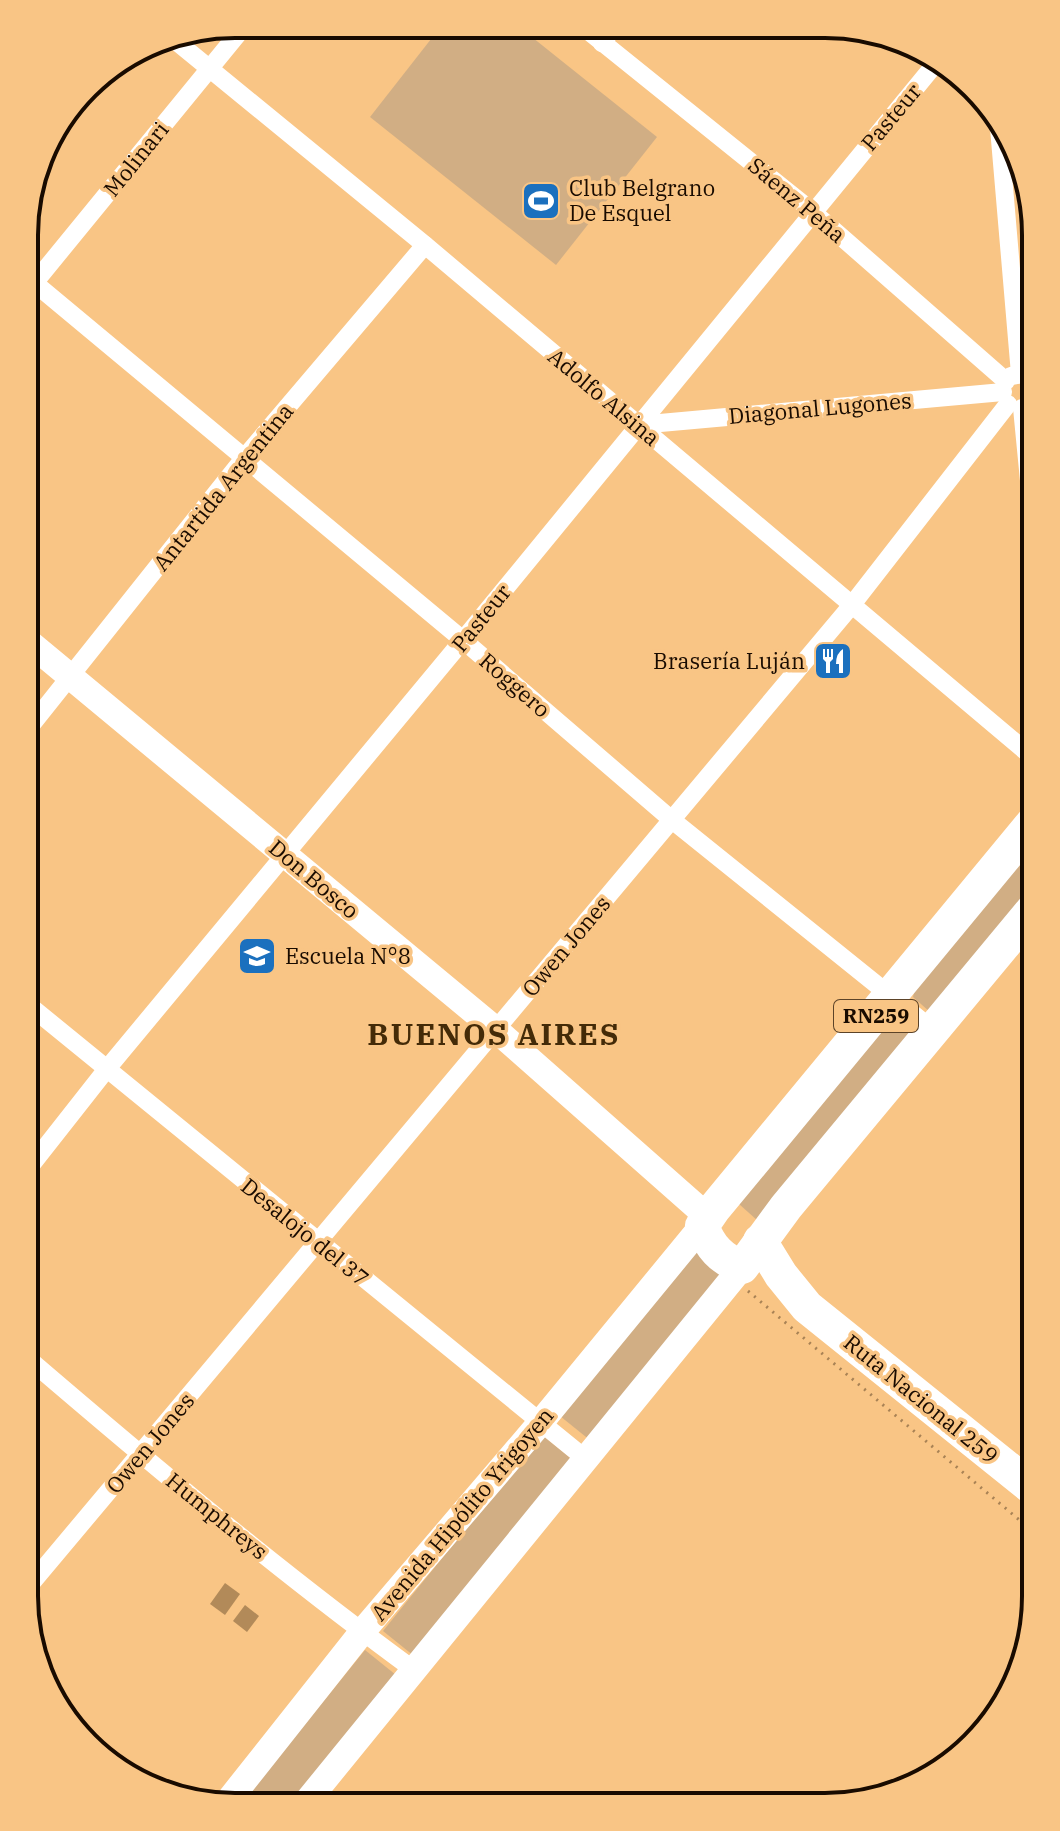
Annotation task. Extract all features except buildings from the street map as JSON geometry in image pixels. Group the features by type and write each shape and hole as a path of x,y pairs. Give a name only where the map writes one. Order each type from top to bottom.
{"highway":[{"name":"Avenida Hipólito Yrigoyen","path":"708,1218 1022,836"},
{"name":"RN259","path":"747,1258 1022,923"},
{"name":"Ruta Nacional 259","path":"708,1218 731,1209 746,1219 747,1258 1022,1480"}],"street":[{"name":"Molinari","path":"38,273 235,38"},
{"name":"Sáenz Peña","path":"596,38 813,212 1022,389"},
{"path":"602,43 606,38"},
{"name":"Adolfo Alsina","path":"182,46 425,245 1022,748"},
{"name":"Pasteur","path":"38,1156 931,69"},
{"path":"1001,146 1022,370"},
{"name":"Antartida Argentina","path":"38,718 244,458 425,245"},
{"name":"Roggero","path":"38,291 463,640 672,820 933,1030"},
{"name":"Diagonal Lugones","path":"638,425 1022,391"},
{"name":"Owen Jones","path":"38,1576 851,606 1022,393"},
{"name":"Don Bosco","path":"38,650 495,1029 708,1218"},
{"name":"Desalojo del 37","path":"38,1013 587,1460"},
{"name":"Avenida Hipólito Yrigoyen","path":"235,1793 362,1632 541,1422 708,1218"},
{"path":"314,1793 587,1460 747,1258"},
{"name":"Humphreys","path":"38,1367 141,1455 414,1670"}],"path":[{"path":"747,1258 1022,1521"}],"shaded area":[{"name":"Club Belgrano De Esquel","path":"432,38 533,38 657,137 556,265 370,117"},
{"path":"1022,855 1022,911 930,1012 913,997 916,985"},
{"path":"889,1017 898,1017 913,1031 758,1221 739,1204"},
{"path":"696,1250 727,1275 591,1441 560,1416"},
{"path":"542,1435 573,1460 414,1656 383,1631"},
{"path":"365,1650 396,1675 300,1793 249,1793"}],"place":[{"name":"Club Belgrano De Esquel","path":"541,201"},
{"name":"Brasería Luján","path":"833,661"},
{"name":"Escuela N°8","path":"257,956"}],"district":[{"name":"BUENOS AIRES","path":"494,1035"}]}
